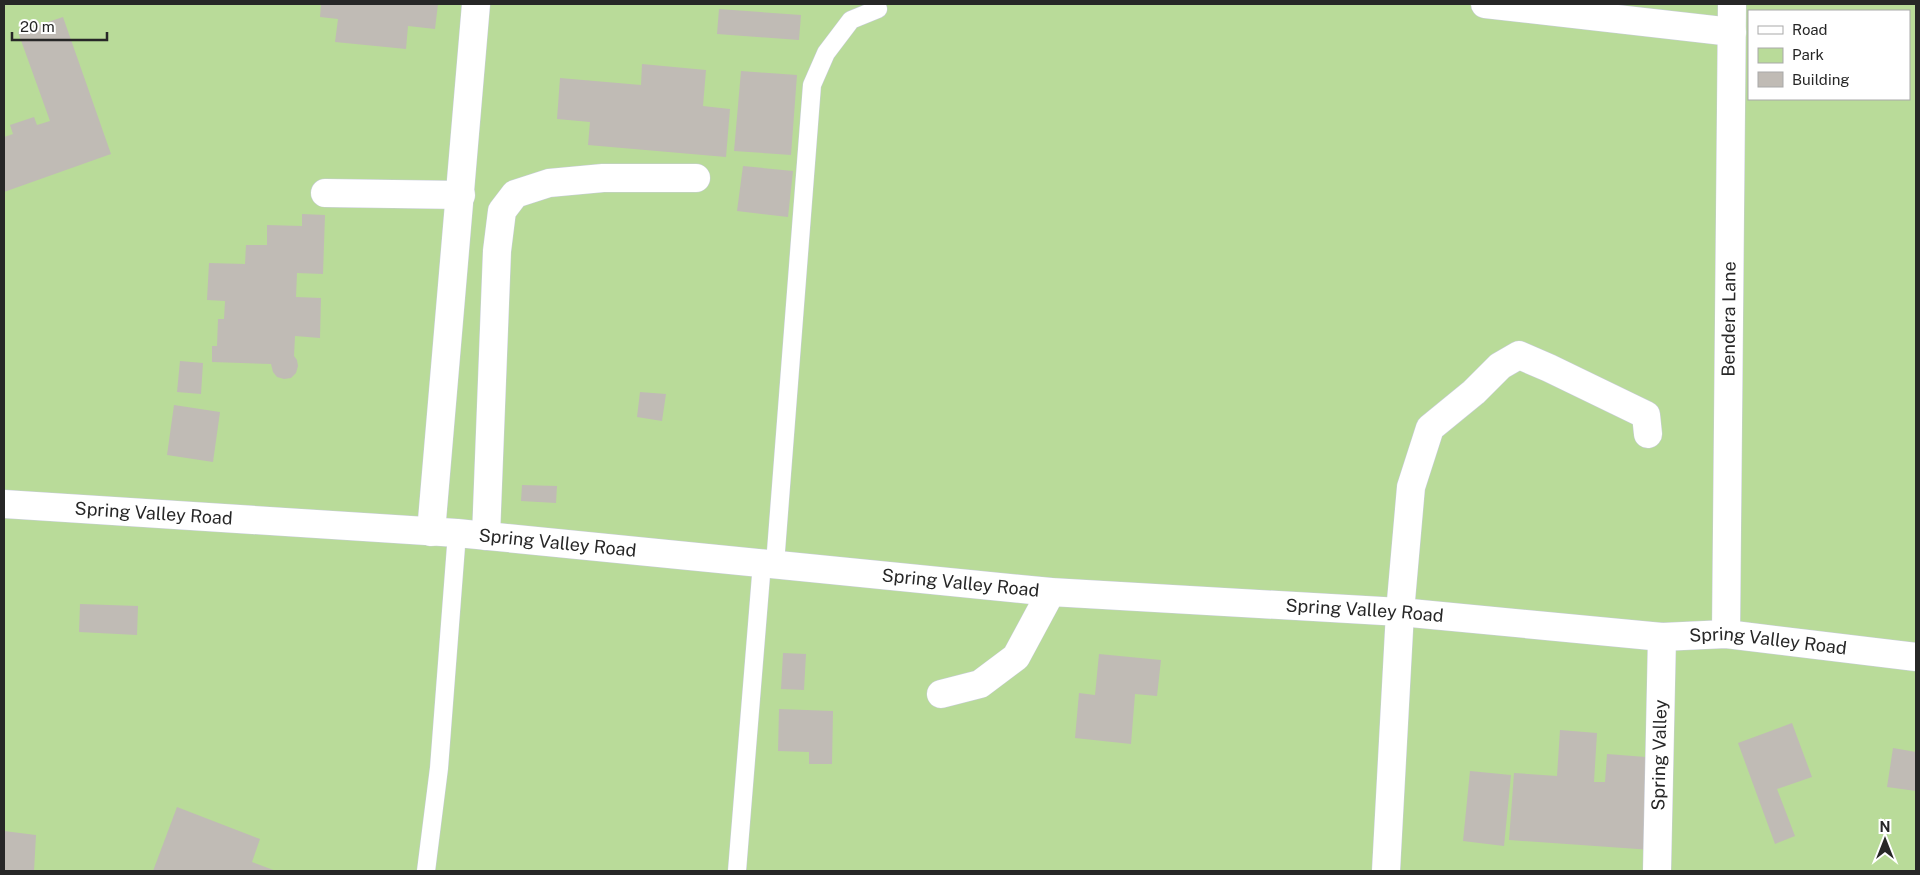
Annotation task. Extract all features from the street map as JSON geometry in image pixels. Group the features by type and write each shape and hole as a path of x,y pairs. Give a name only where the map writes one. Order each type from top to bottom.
{"street":[{"path":"444,532 461,195 476,4"},
{"path":"1485,4 1732,32"},
{"name":"Bendera Lane","path":"1726,634 1732,4"},
{"path":"486,536 497,251 502,211 515,194 549,183 603,178 696,178"},
{"path":"325,193 461,195"},
{"path":"1386,871 1400,612 1411,487 1430,428 1474,392 1500,366 1519,355 1646,415 1648,434"},
{"name":"Spring Valley Road","path":"4,504 444,532 1051,592 1400,612 1662,637 1726,634 1916,657"},
{"path":"940,694 980,684 1016,656 1051,592"},
{"name":"Spring Valley","path":"1657,871 1662,637"}],"lane":[{"path":"737,871 769,564 812,85 826,53 851,20 878,9"},
{"path":"426,871 439,768 444,532"}],"green space":[{"path":"4,4 1916,4 1916,871 4,871"}],"building":[{"path":"321,4 438,4 435,29 408,26 406,49 335,42 338,19 320,17"},
{"path":"719,9 801,15 799,40 717,34"},
{"path":"63,17 111,154 4,192 4,137 13,134 10,125 34,117 37,125 50,121 18,32"},
{"path":"642,64 706,70 703,106 730,109 726,157 588,145 590,122 557,119 560,78 641,85"},
{"path":"741,71 797,75 791,155 734,151"},
{"path":"743,166 793,171 788,217 737,211"},
{"path":"302,214 325,215 323,274 297,273 296,297 321,298 320,338 295,336 294,356 298,366 296,373 291,378 277,377 273,372 271,364 212,362 212,346 217,346 218,319 224,319 225,301 207,300 209,263 245,264 246,245 267,245 267,225 302,226"},
{"path":"180,361 203,363 201,394 177,392"},
{"path":"640,392 666,394 662,421 637,417"},
{"path":"174,405 220,412 213,462 167,455"},
{"path":"522,485 557,486 556,503 521,501"},
{"path":"80,604 138,606 137,635 79,632"},
{"path":"783,653 806,654 804,690 781,689"},
{"path":"1099,654 1161,660 1157,696 1135,694 1131,744 1075,738 1079,693 1095,695"},
{"path":"779,709 833,711 832,764 809,764 809,752 778,751"},
{"path":"1792,723 1812,777 1777,789 1795,836 1775,844 1738,743"},
{"path":"1560,730 1597,733 1594,782 1605,782 1607,754 1659,758 1652,850 1509,840 1514,773 1557,776"},
{"path":"1893,748 1916,752 1916,791 1887,787"},
{"path":"1470,771 1511,775 1504,846 1463,841"},
{"path":"177,807 260,839 252,862 276,871 153,871"},
{"path":"4,831 36,835 34,871 4,871"}]}
